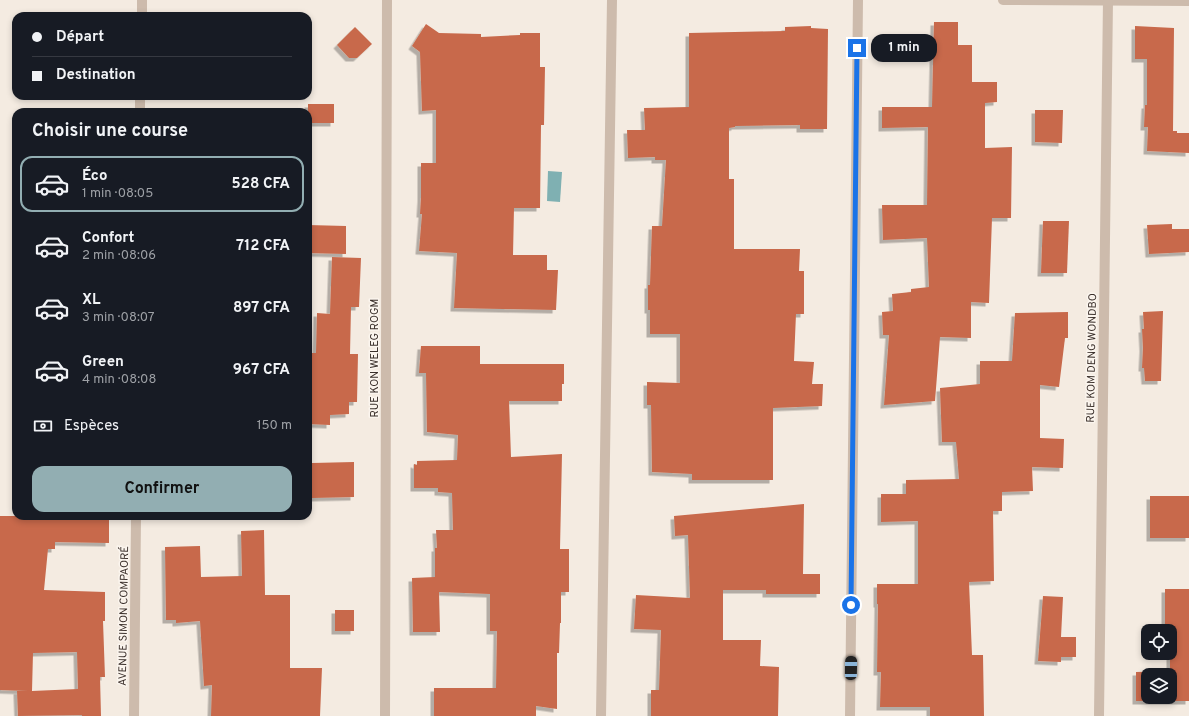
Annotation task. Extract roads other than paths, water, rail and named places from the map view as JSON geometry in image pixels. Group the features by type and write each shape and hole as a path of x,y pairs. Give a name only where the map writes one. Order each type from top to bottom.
{"street":[{"path":"142,0 142,12"},
{"name":"RUE KON WELEG ROGM","path":"385,716 387,0"},
{"path":"601,716 612,0"},
{"path":"850,716 858,0"},
{"path":"1003,0 1189,1"},
{"name":"RUE KOM DENG WONDBO","path":"1099,716 1108,0"},
{"name":"AVENUE SIMON COMPAORÉ","path":"134,716 136,520"}],"water":[{"path":"548,171 562,172 560,202 547,201"}]}
